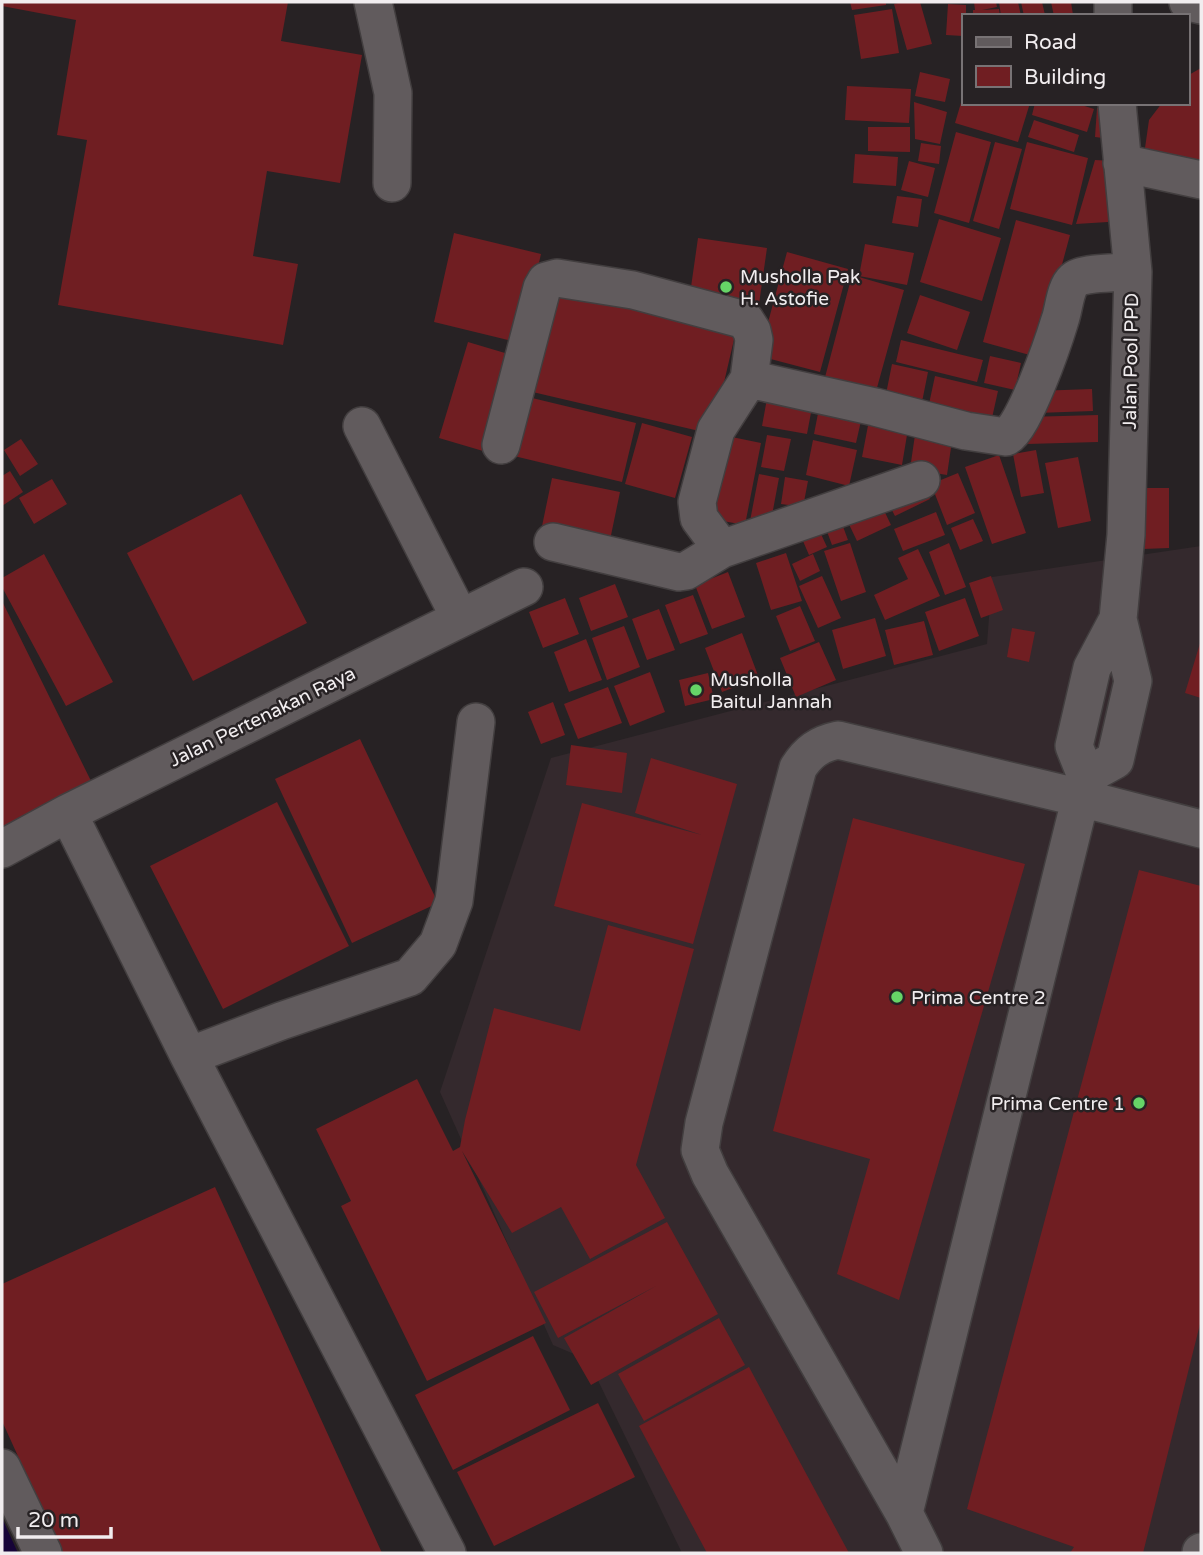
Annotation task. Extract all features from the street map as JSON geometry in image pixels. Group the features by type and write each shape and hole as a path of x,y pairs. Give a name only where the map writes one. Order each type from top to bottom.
{"street":[{"path":"373,2 393,93 392,183"},
{"path":"1188,2 1201,5"},
{"name":"Jalan Pool PPD","path":"1117,105 1133,272 1126,535 1118,619 1133,681 1115,760 1083,787 1074,746 1092,667 1118,619"},
{"path":"1122,163 1201,180"},
{"path":"749,379 875,407 966,431 1006,437 1013,432 1028,403 1060,322 1072,281 1080,276 1133,272"},
{"path":"501,445 546,281 551,279 633,290 745,320 754,340 749,379 716,430 697,502 699,518 722,549"},
{"path":"362,426 460,618"},
{"path":"553,542 679,572 722,549 921,480"},
{"name":"Jalan Pertenakan Raya","path":"2,849 68,813 524,587"},
{"path":"188,1056 410,977 438,944 454,901 476,722"},
{"path":"924,1553 904,1513 710,1174 700,1150 704,1123 797,768 804,757 815,748 838,740 1083,787 1201,829"},
{"path":"904,1513 1083,787"},
{"path":"68,813 188,1056 447,1553"},
{"path":"2,1468 43,1553"}],"shaded area":[{"path":"1201,546 1201,1553 682,1553 588,1360 553,1345 440,1092 551,758 987,644 992,577"},
{"path":"2,1518 18,1553 2,1553"}],"building":[{"path":"3,2 288,2 281,41 362,55 340,183 267,171 253,256 298,264 283,345 58,305 87,140 57,135 76,20 2,6"},
{"path":"850,2 886,2 886,5 852,10"},
{"path":"920,2 932,44 907,50 894,4"},
{"path":"974,2 996,2 997,7 982,10 999,9 1000,14 973,14"},
{"path":"999,2 1018,2 1021,14 1001,14"},
{"path":"1021,2 1042,2 1045,14 1024,14"},
{"path":"1051,2 1071,2 1073,14 1054,14"},
{"path":"948,4 966,5 966,14 962,14 962,36 946,35"},
{"path":"892,9 899,53 861,59 854,15"},
{"path":"1201,68 1201,163 1144,155 1149,120 1160,105 1189,105 1189,75"},
{"path":"920,72 950,79 945,102 915,96"},
{"path":"847,86 911,89 909,123 845,120"},
{"path":"962,99 962,105 1029,105 1018,142 955,123"},
{"path":"914,102 947,112 940,144 915,139"},
{"path":"1034,105 1081,105 1094,109 1087,132 1032,115"},
{"path":"1097,108 1113,109 1111,139 1095,137"},
{"path":"1034,120 1079,135 1074,152 1028,137"},
{"path":"868,127 910,127 910,152 868,151"},
{"path":"956,132 991,142 969,223 934,213"},
{"path":"995,142 1022,149 999,229 973,221"},
{"path":"1027,142 1088,158 1072,225 1010,209"},
{"path":"921,143 941,146 939,164 918,161"},
{"path":"855,154 898,157 896,186 853,183"},
{"path":"1095,160 1113,161 1108,222 1076,224"},
{"path":"909,161 935,168 928,197 901,190"},
{"path":"897,196 922,199 918,227 892,223"},
{"path":"939,219 1001,238 982,301 920,282"},
{"path":"1016,220 1070,235 1037,357 983,342"},
{"path":"454,233 541,254 520,343 434,322"},
{"name":"Musholla Pak H. Astofie","path":"698,238 767,248 758,311 689,301"},
{"path":"865,244 914,253 907,285 859,276"},
{"path":"787,252 848,269 820,372 759,356"},
{"path":"852,275 904,290 875,395 824,381"},
{"path":"547,287 736,331 712,434 524,390"},
{"path":"920,295 970,312 957,350 907,333"},
{"path":"901,340 983,360 977,382 896,362"},
{"path":"468,342 512,355 483,451 439,438"},
{"path":"990,356 1021,363 1015,390 984,383"},
{"path":"892,364 928,372 921,407 885,399"},
{"path":"935,376 998,391 992,418 929,404"},
{"path":"1092,389 1093,411 1037,413 1036,391"},
{"path":"768,393 813,402 807,434 762,426"},
{"path":"528,397 636,423 622,482 514,456"},
{"path":"820,403 863,412 856,443 814,434"},
{"path":"870,415 909,423 902,465 862,457"},
{"path":"1098,415 1098,442 1027,444 1026,417"},
{"path":"642,423 692,437 675,498 625,484"},
{"path":"916,428 953,434 947,475 910,469"},
{"path":"722,435 761,443 745,525 706,518"},
{"path":"767,435 791,439 784,471 761,467"},
{"path":"21,439 38,464 20,476 4,450"},
{"path":"813,440 857,450 849,486 806,475"},
{"path":"1036,450 1044,493 1021,497 1013,454"},
{"path":"999,455 1026,533 992,544 965,467"},
{"path":"1078,457 1091,521 1058,528 1045,463"},
{"path":"10,471 23,492 2,506 2,476"},
{"path":"958,473 975,513 947,525 931,484"},
{"path":"759,474 779,478 770,526 750,521"},
{"path":"785,477 808,481 803,507 781,504"},
{"path":"552,478 620,492 609,545 541,531"},
{"path":"52,479 67,504 34,524 19,498"},
{"path":"921,482 930,499 895,516 886,499"},
{"path":"1143,488 1169,488 1169,548 1143,549"},
{"path":"241,494 307,623 193,681 127,553"},
{"path":"879,500 891,525 857,541 845,516"},
{"path":"936,512 945,535 903,551 894,529"},
{"path":"838,513 848,540 832,545 822,518"},
{"path":"814,519 827,547 809,555 797,527"},
{"path":"973,519 983,541 960,550 951,528"},
{"path":"850,543 866,592 841,601 824,551"},
{"path":"949,543 966,587 945,595 929,552"},
{"path":"918,549 940,596 885,620 874,595 908,579 898,558"},
{"path":"786,553 802,601 771,610 756,563"},
{"path":"44,554 113,682 66,706 2,587 2,578"},
{"path":"813,554 820,571 800,581 792,564"},
{"path":"728,572 745,617 712,629 695,585"},
{"path":"822,576 841,618 818,628 799,586"},
{"path":"991,576 1003,610 981,618 969,583"},
{"path":"615,584 628,617 591,631 579,598"},
{"path":"693,595 708,634 680,644 665,605"},
{"path":"565,598 579,634 543,648 529,612"},
{"path":"965,598 979,636 939,651 925,612"},
{"path":"2,601 93,785 2,831"},
{"path":"800,606 815,641 790,651 776,616"},
{"path":"659,609 675,650 647,660 632,619"},
{"path":"875,618 886,656 843,669 832,630"},
{"path":"924,621 933,655 894,665 885,630"},
{"path":"624,626 640,667 607,680 592,638"},
{"path":"1012,628 1035,632 1029,662 1007,657"},
{"path":"742,633 759,678 722,692 705,648"},
{"path":"586,639 602,680 569,692 554,652"},
{"path":"1201,640 1201,698 1185,693"},
{"path":"819,642 836,680 796,697 780,658"},
{"path":"650,672 665,712 630,726 614,686"},
{"name":"Musholla Baitul Jannah","path":"708,673 714,699 685,706 679,680"},
{"path":"608,687 622,723 578,739 564,704"},
{"path":"553,702 565,735 541,744 528,712"},
{"path":"360,739 438,903 352,943 275,779"},
{"path":"571,745 627,753 622,793 566,785"},
{"path":"651,758 737,784 693,944 554,906 582,803 702,835 635,813"},
{"path":"277,802 349,946 223,1009 150,866"},
{"name":"Prima Centre 2","path":"853,818 1025,864 899,1300 837,1274 870,1159 773,1131"},
{"name":"Prima Centre 1","path":"1139,870 1201,886 1201,1320 1143,1553 1070,1553 1074,1547 967,1509"},
{"path":"608,925 694,949 636,1165 665,1218 590,1259 561,1207 512,1233 462,1151 546,1323 427,1381 341,1206 351,1201 316,1129 417,1079 453,1151 460,1147 494,1008 580,1031"},
{"path":"215,1187 382,1553 62,1553 2,1421 2,1284"},
{"path":"667,1222 718,1314 591,1385 564,1338 656,1286 558,1338 534,1292"},
{"path":"719,1318 745,1365 644,1421 618,1374"},
{"path":"533,1336 570,1410 453,1470 415,1395"},
{"path":"749,1367 849,1553 707,1553 639,1426"},
{"path":"598,1403 635,1477 494,1546 457,1472"}],"place":[{"name":"Musholla Pak H. Astofie","path":"726,287"},
{"name":"Musholla Baitul Jannah","path":"696,690"},
{"name":"Prima Centre 2","path":"897,997"},
{"name":"Prima Centre 1","path":"1139,1103"}]}
